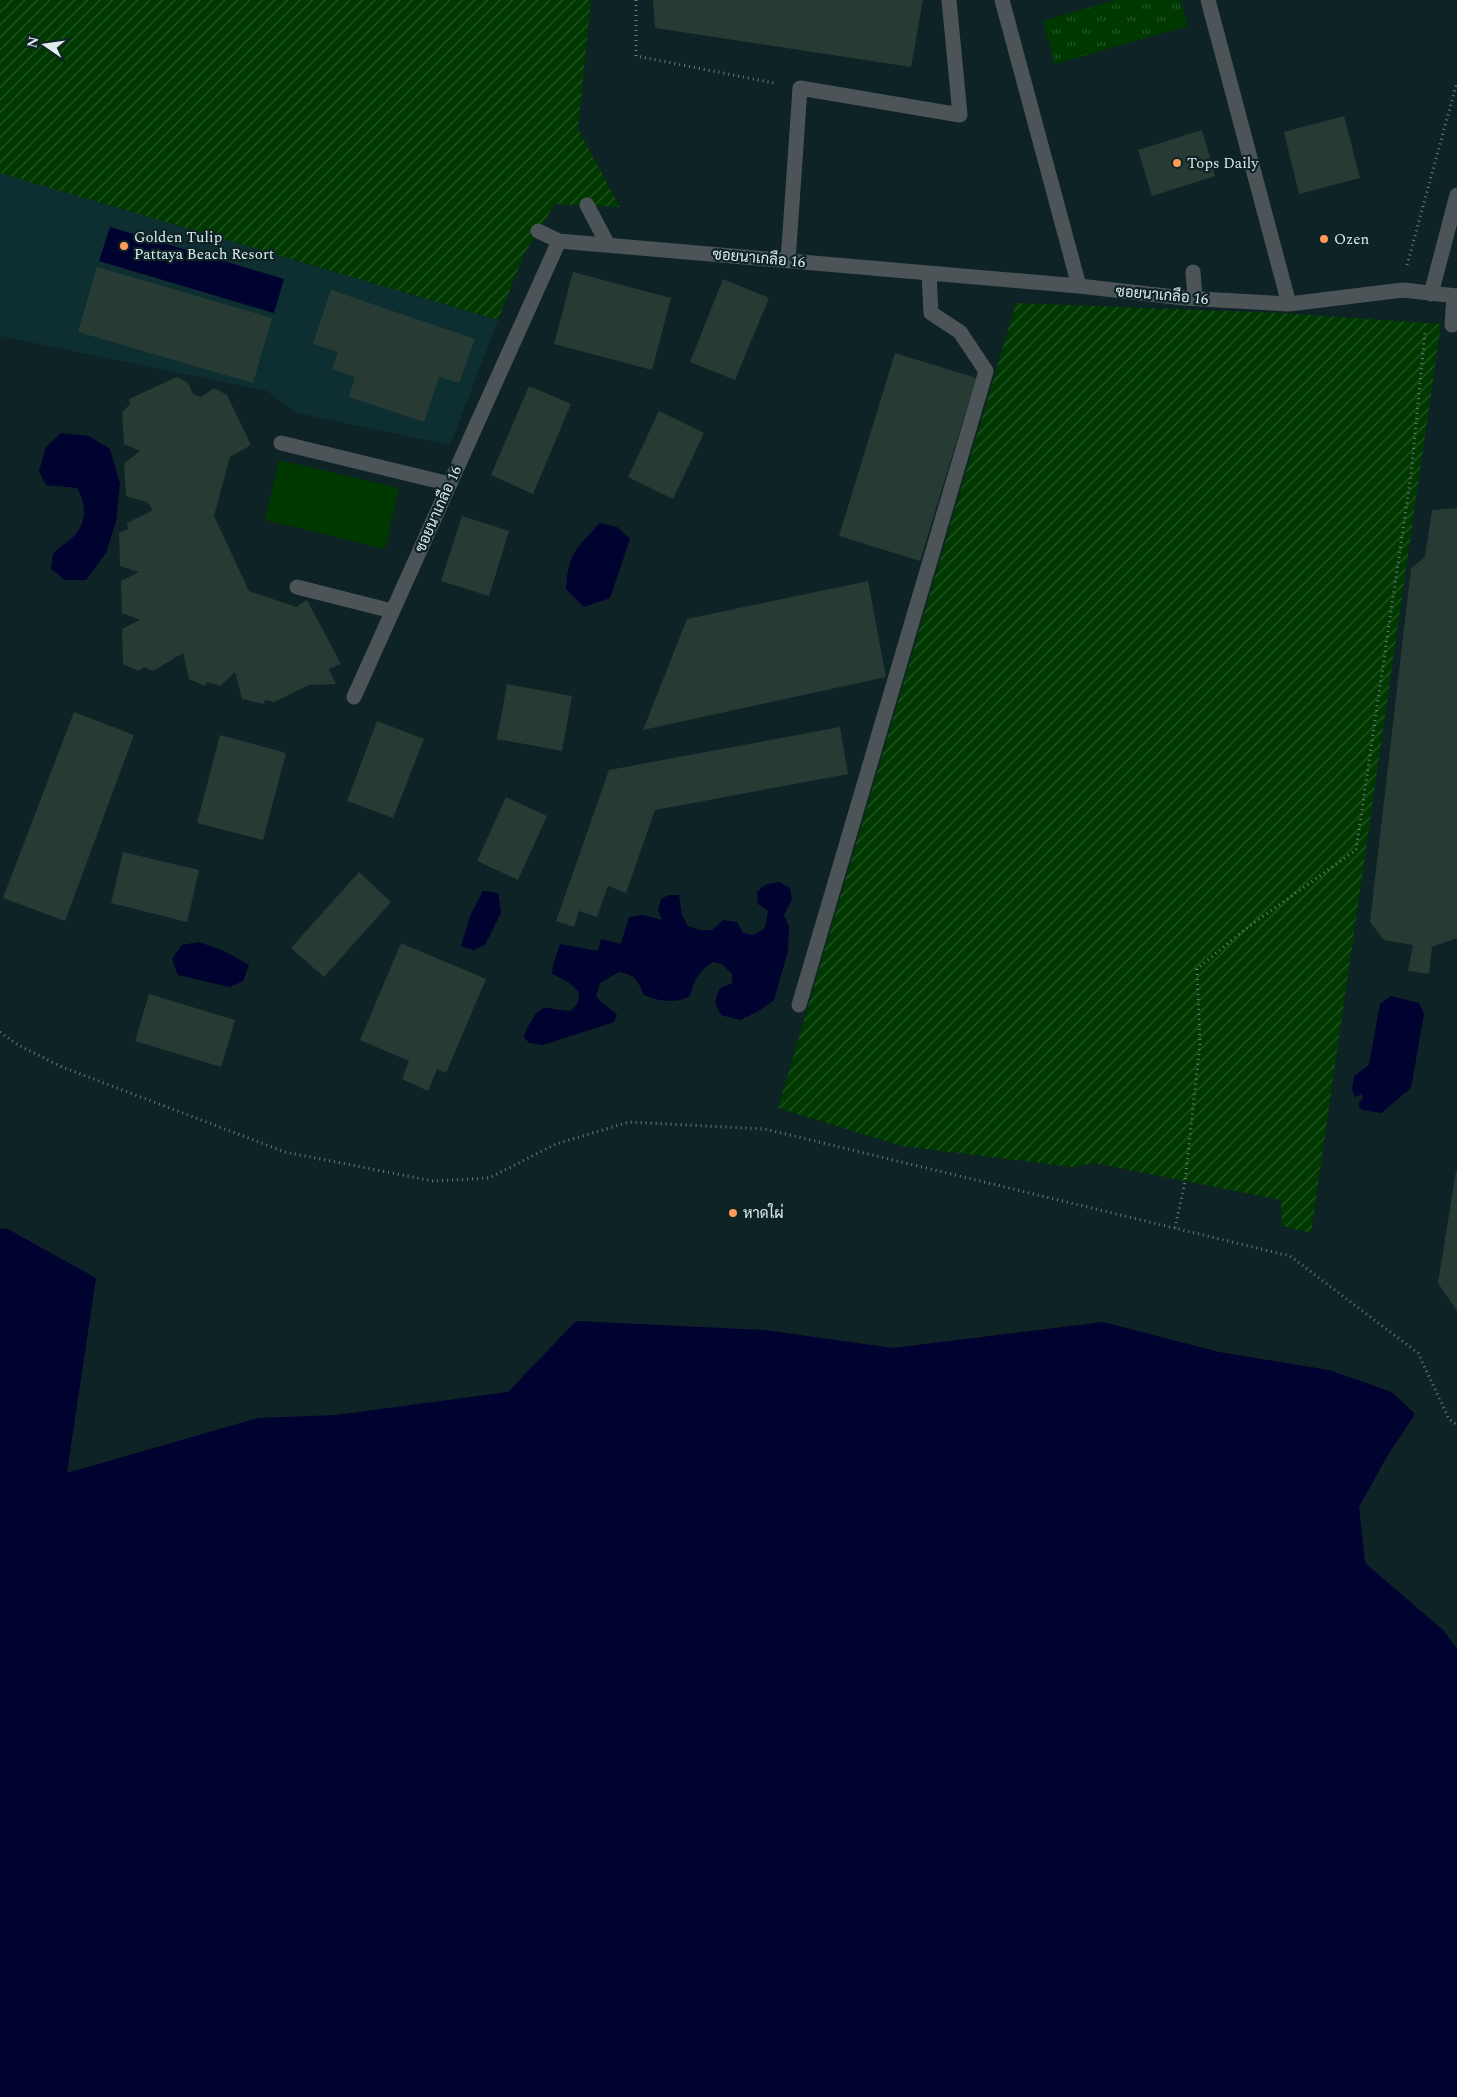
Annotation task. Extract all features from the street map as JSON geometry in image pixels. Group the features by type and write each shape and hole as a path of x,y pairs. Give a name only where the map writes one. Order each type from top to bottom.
{"street":[{"path":"788,261 800,88 960,115 949,0"},
{"path":"1002,0 1079,286"},
{"path":"1208,0 1289,304"},
{"path":"1431,294 1457,195"},
{"path":"587,205 608,245"},
{"path":"538,231 559,241"},
{"name":"ซอยนาเกลือ 16","path":"354,697 559,241 1079,286 1195,298 1289,304 1403,290 1455,296"},
{"path":"1193,272 1195,298"},
{"path":"799,1005 986,370 960,332 931,313 929,273"},
{"path":"1452,325 1455,296"},
{"path":"281,443 450,484"},
{"path":"297,587 392,611"}],"path":[{"path":"636,0 636,56 800,88"},
{"path":"1403,290 1410,253 1457,82"},
{"path":"1175,1228 1186,1182 1200,1044 1197,970 1244,930 1356,850 1411,474 1423,350 1431,294"},
{"path":"0,1032 18,1045 62,1067 285,1152 434,1181 489,1178 556,1144 629,1122 765,1129 1290,1256 1418,1353 1449,1419 1457,1425"}],"shaded area":[{"name":"Golden Tulip Pattaya Beach Resort","path":"0,173 498,320 450,445 297,413 267,391 0,336"}],"green space":[{"path":"0,0 591,0 578,129 620,207 555,204 524,254 498,320 0,173"},
{"path":"1115,0 1180,0 1188,26 1055,64 1043,21"},
{"path":"1016,303 1280,313 1441,324 1311,1233 1282,1226 1281,1200 1094,1163 1073,1167 902,1146 778,1108"},
{"path":"279,460 399,488 385,549 265,520"}],"water":[{"path":"110,227 284,279 274,313 99,261"},
{"path":"61,433 89,436 110,449 120,484 116,521 106,553 86,580 65,580 51,569 53,554 79,530 84,512 84,506 77,488 46,485 39,471 46,447"},
{"path":"600,523 617,527 630,539 610,598 584,607 566,589 567,577 575,552"},
{"path":"779,882 790,888 792,899 784,915 789,927 788,951 774,1000 757,1012 740,1020 721,1015 715,1002 719,989 732,983 732,974 722,964 713,962 708,965 698,976 690,996 674,1001 655,999 644,995 632,976 619,972 600,983 596,996 617,1015 614,1022 543,1045 529,1043 524,1037 532,1019 542,1009 571,1011 578,1003 579,992 568,982 552,974 560,944 598,951 601,939 621,944 629,917 643,915 662,920 658,910 661,899 669,895 679,895 682,915 688,926 700,930 712,930 723,920 737,922 743,933 754,935 765,928 768,911 758,904 757,892 765,885"},
{"path":"483,891 498,893 501,913 485,945 473,950 461,946 470,916"},
{"path":"199,942 224,951 249,965 243,981 230,987 178,975 172,959 182,945"},
{"path":"1391,996 1419,1003 1424,1014 1411,1088 1381,1113 1362,1110 1359,1102 1363,1098 1362,1094 1355,1097 1352,1089 1354,1076 1369,1065 1380,1004"},
{"path":"6,1228 96,1278 67,1473 258,1418 336,1415 508,1392 576,1321 764,1330 893,1348 1103,1322 1219,1352 1329,1370 1392,1392 1415,1414 1386,1458 1359,1507 1365,1563 1443,1630 1457,1649 1457,2097 0,2097 0,1229"}],"building":[{"path":"653,0 923,0 911,67 655,28"},
{"path":"1344,116 1360,178 1299,194 1284,132"},
{"name":"Tops Daily","path":"1202,130 1215,176 1152,196 1138,150"},
{"name":"Golden Tulip Pattaya Beach Resort","path":"97,267 272,318 253,383 78,332"},
{"path":"573,272 671,298 652,370 554,344"},
{"path":"723,279 769,298 735,380 690,362"},
{"path":"331,290 475,339 459,383 439,377 424,422 349,397 355,377 332,369 338,352 313,344"},
{"path":"895,353 976,378 920,561 839,536"},
{"path":"177,377 188,383 193,394 201,397 214,388 227,395 251,445 230,457 214,516 249,591 296,607 307,600 341,664 329,669 336,684 309,685 274,702 265,700 264,704 242,699 235,672 220,686 207,682 205,686 189,679 183,653 153,671 144,667 139,671 123,664 122,629 140,620 122,613 121,581 139,572 120,566 119,533 128,529 127,523 153,510 147,502 126,496 124,463 140,451 124,444 122,413 130,404 129,399"},
{"path":"529,386 571,404 533,494 491,475"},
{"path":"659,411 704,433 673,499 628,477"},
{"path":"1457,508 1457,938 1432,947 1429,974 1408,971 1413,945 1384,940 1370,922 1411,568 1425,557 1432,510"},
{"path":"462,516 509,531 489,596 441,581"},
{"path":"868,581 886,677 643,730 687,619"},
{"path":"507,684 572,696 562,751 497,739"},
{"path":"74,712 134,735 65,921 3,898"},
{"path":"377,721 424,739 393,818 347,801"},
{"path":"840,727 848,774 655,810 626,893 608,886 597,917 579,911 574,927 556,921 609,770"},
{"path":"220,735 286,753 263,840 197,823"},
{"path":"506,797 547,816 518,880 477,861"},
{"path":"123,852 199,870 187,922 111,903"},
{"path":"359,872 391,902 324,977 291,948"},
{"path":"401,943 486,979 446,1073 437,1069 428,1091 402,1079 409,1061 360,1040"},
{"path":"149,994 235,1020 221,1067 135,1041"},
{"path":"1457,1171 1457,1311 1438,1283"}],"place":[{"name":"Tops Daily","path":"1177,163"},
{"name":"Ozen","path":"1324,239"},
{"name":"Golden Tulip Pattaya Beach Resort","path":"124,246"},
{"name":"หาดใผ่","path":"733,1213"}]}
